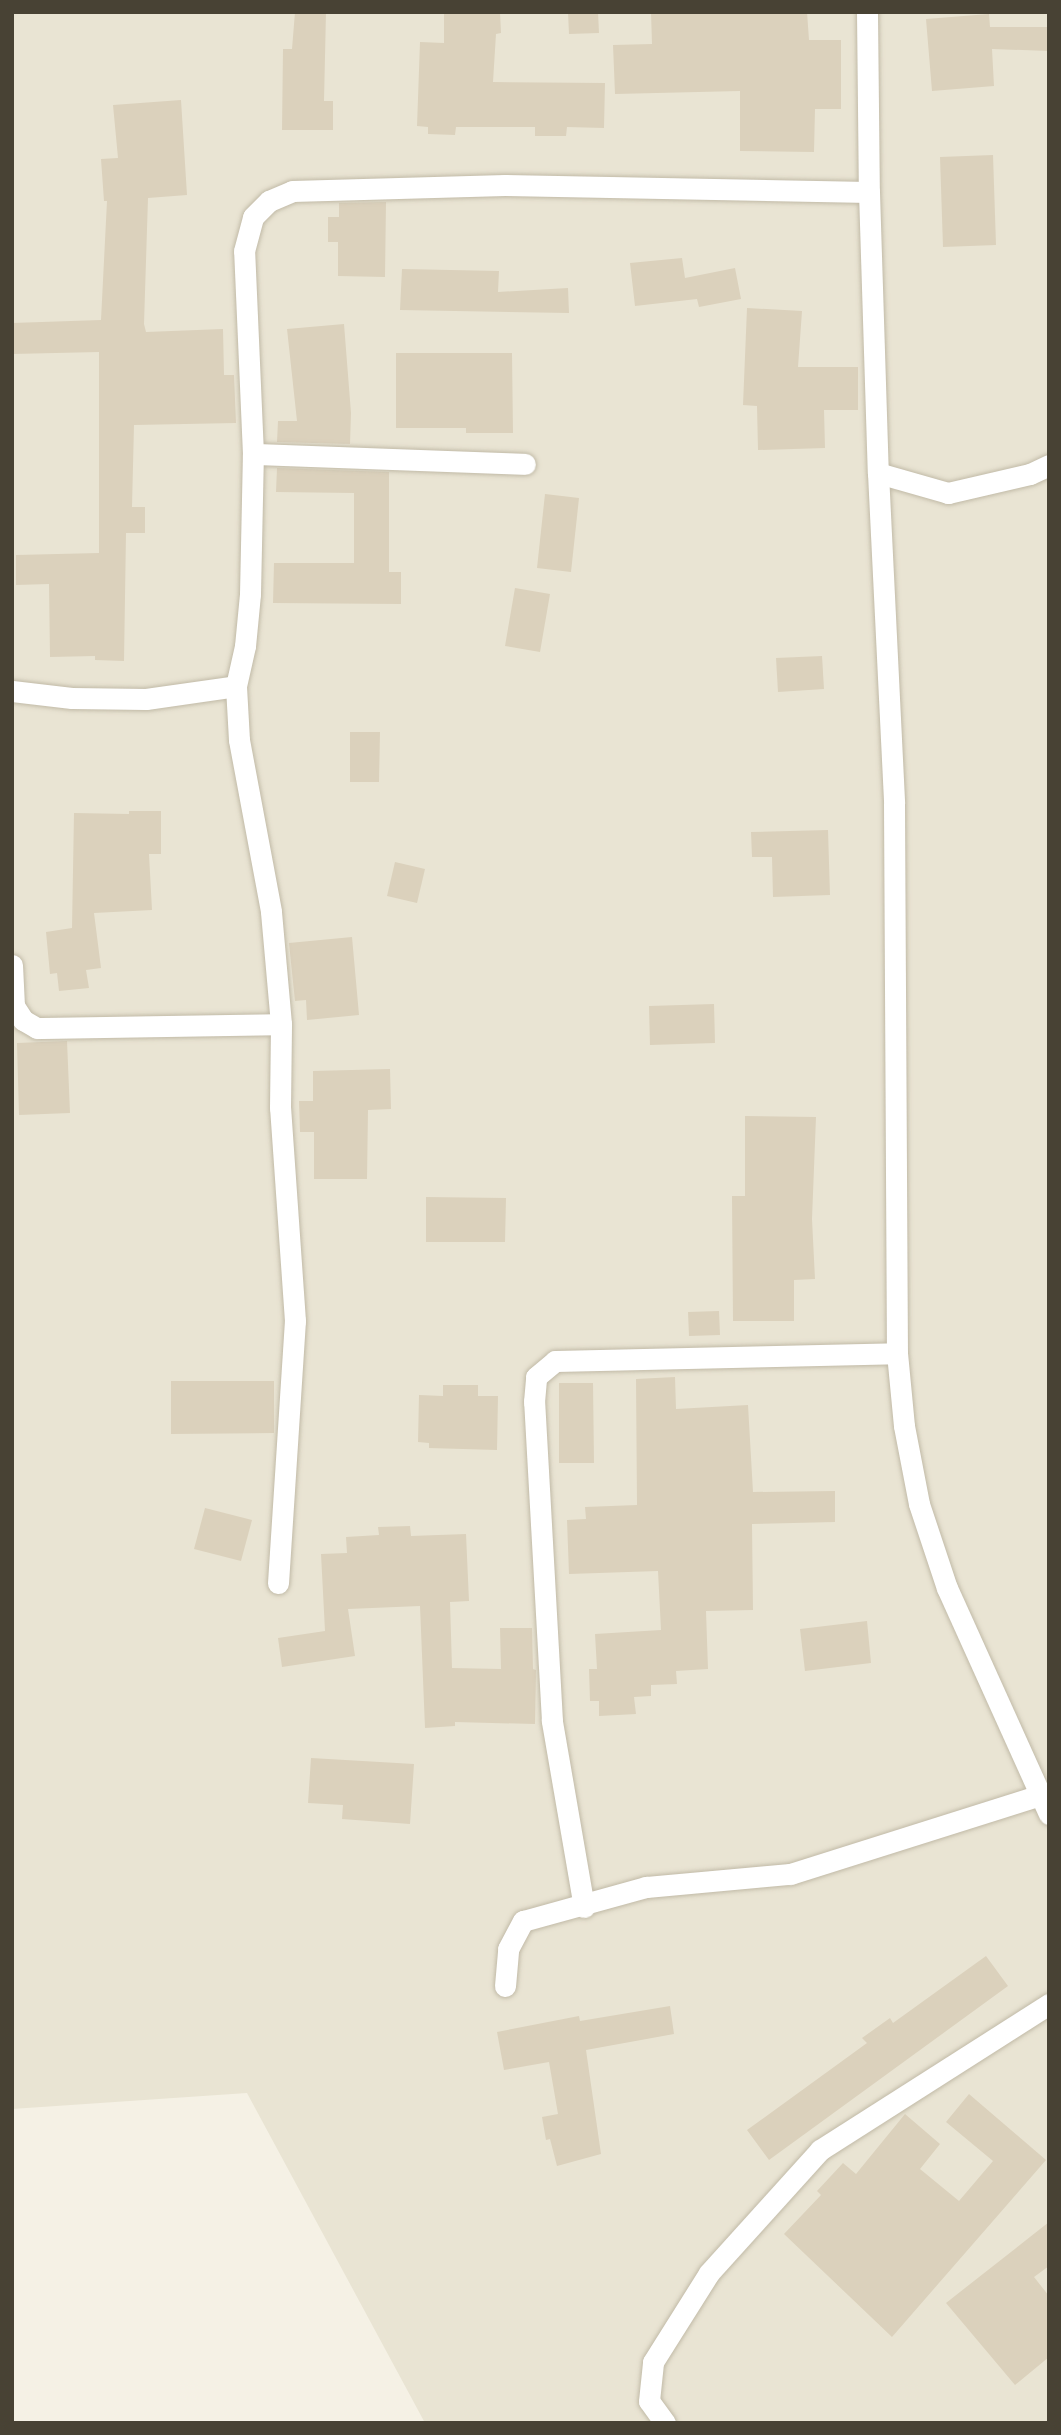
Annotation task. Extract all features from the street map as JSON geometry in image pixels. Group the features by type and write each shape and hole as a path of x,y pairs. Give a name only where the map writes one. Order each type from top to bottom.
{"street":[{"path":"505,1986 508,1949 523,1921 584,1907 646,1887 790,1874 1044,1805 966,1633 919,1504 904,1426 897,1353 894,804 878,473 869,192 867,12"},
{"path":"278,1583 295,1321 280,1108 281,1024 271,911 239,740 236,686 245,646 250,594 253,454 244,251 253,217 269,201 292,191 505,185 869,192"},
{"path":"253,454 525,464"},
{"path":"878,473 947,493 1030,474 1049,466"},
{"path":"12,691 72,698 146,699 236,686"},
{"path":"12,965 14,1006 23,1020 37,1028 281,1024"},
{"path":"584,1907 552,1721 534,1402 536,1377 555,1361 897,1353"},
{"path":"665,2423 649,2401 653,2362 709,2273 820,2150 1049,2004"}],"shaded area":[{"path":"12,12 1049,12 1049,2423 425,2423 247,2093 12,2109"}],"building":[{"path":"295,12 326,12 324,101 333,101 333,130 282,130 283,49 292,49"},
{"path":"444,12 500,12 501,33 496,34 493,82 605,83 604,128 567,127 566,136 535,136 535,127 456,127 455,135 428,134 428,127 417,126 420,42 444,43"},
{"path":"568,12 598,12 599,33 569,34"},
{"path":"651,12 807,12 809,40 841,40 841,109 815,109 814,152 740,151 740,91 615,94 613,45 652,44"},
{"path":"989,14 990,27 1049,27 1049,51 992,49 994,86 932,91 926,19"},
{"path":"181,100 187,195 148,198 144,324 146,332 223,329 224,375 234,375 236,423 134,425 132,507 145,507 145,533 126,533 124,661 95,660 95,656 50,657 49,584 16,585 16,555 99,553 99,352 12,354 12,323 101,320 107,201 104,201 101,159 118,158 113,105"},
{"path":"993,155 996,245 943,247 940,157"},
{"path":"386,202 385,277 338,276 338,242 328,242 328,217 339,217 339,203"},
{"path":"682,258 685,278 735,268 741,299 699,307 697,299 635,306 630,263"},
{"path":"402,269 499,271 498,292 568,288 569,313 400,310"},
{"path":"747,308 802,311 798,367 858,367 858,410 824,410 825,448 758,450 757,406 743,405"},
{"path":"344,324 351,413 350,444 277,442 278,421 297,421 287,329"},
{"path":"396,353 512,353 513,433 466,433 466,428 396,428"},
{"path":"277,468 389,472 389,572 401,572 401,604 273,603 274,563 354,563 354,493 276,492"},
{"path":"545,494 579,498 571,572 537,568"},
{"path":"515,588 550,594 540,652 505,646"},
{"path":"822,656 824,689 778,692 776,658"},
{"path":"350,732 380,732 379,782 350,782"},
{"path":"129,811 161,811 161,854 149,854 152,910 94,913 101,968 86,970 89,988 59,991 57,973 50,974 46,932 72,928 74,813 129,814"},
{"path":"828,830 830,895 773,897 772,857 752,857 751,832"},
{"path":"395,862 425,869 417,903 387,896"},
{"path":"352,937 359,1015 307,1020 306,1000 295,1001 289,943"},
{"path":"714,1004 715,1043 650,1045 649,1006"},
{"path":"67,1041 70,1113 19,1115 17,1043"},
{"path":"390,1069 391,1109 368,1110 367,1179 314,1179 314,1132 300,1132 299,1101 313,1101 313,1071"},
{"path":"745,1116 816,1117 812,1219 815,1279 794,1280 794,1321 733,1321 732,1196 745,1196"},
{"path":"426,1197 506,1198 505,1242 426,1242"},
{"path":"719,1311 720,1335 689,1336 688,1312"},
{"path":"675,1377 676,1409 748,1405 753,1492 835,1491 835,1522 752,1524 753,1610 706,1611 708,1669 676,1671 677,1684 651,1685 651,1696 634,1697 636,1714 599,1716 599,1701 590,1701 589,1669 597,1669 595,1634 661,1630 658,1571 569,1574 567,1520 586,1519 585,1507 637,1505 636,1379"},
{"path":"171,1381 274,1381 274,1433 171,1434"},
{"path":"559,1383 593,1383 594,1463 559,1463"},
{"path":"443,1385 478,1385 478,1396 498,1396 497,1450 429,1448 429,1443 418,1442 419,1395 443,1396"},
{"path":"205,1508 252,1520 241,1561 194,1549"},
{"path":"410,1526 411,1536 466,1534 469,1601 450,1602 452,1668 501,1669 500,1628 532,1628 533,1669 536,1670 535,1724 455,1722 455,1726 425,1728 420,1606 348,1609 355,1656 282,1667 278,1638 325,1631 321,1554 347,1553 346,1537 379,1535 378,1527"},
{"path":"867,1621 871,1663 805,1671 800,1629"},
{"path":"311,1758 414,1764 410,1824 342,1819 343,1805 308,1803"},
{"path":"986,1956 1008,1986 769,2160 747,2130 867,2043 862,2038 890,2018 893,2023"},
{"path":"670,2006 674,2034 586,2050 601,2154 557,2166 550,2139 546,2140 542,2117 558,2114 549,2062 504,2070 497,2032 579,2016 580,2021"},
{"path":"969,2094 1046,2160 892,2337 784,2234 821,2195 817,2191 843,2163 856,2174 905,2114 940,2144 920,2169 959,2201 993,2161 946,2122"},
{"path":"1049,2222 1049,2266 1034,2277 1049,2296 1049,2357 1015,2385 946,2303"}]}
